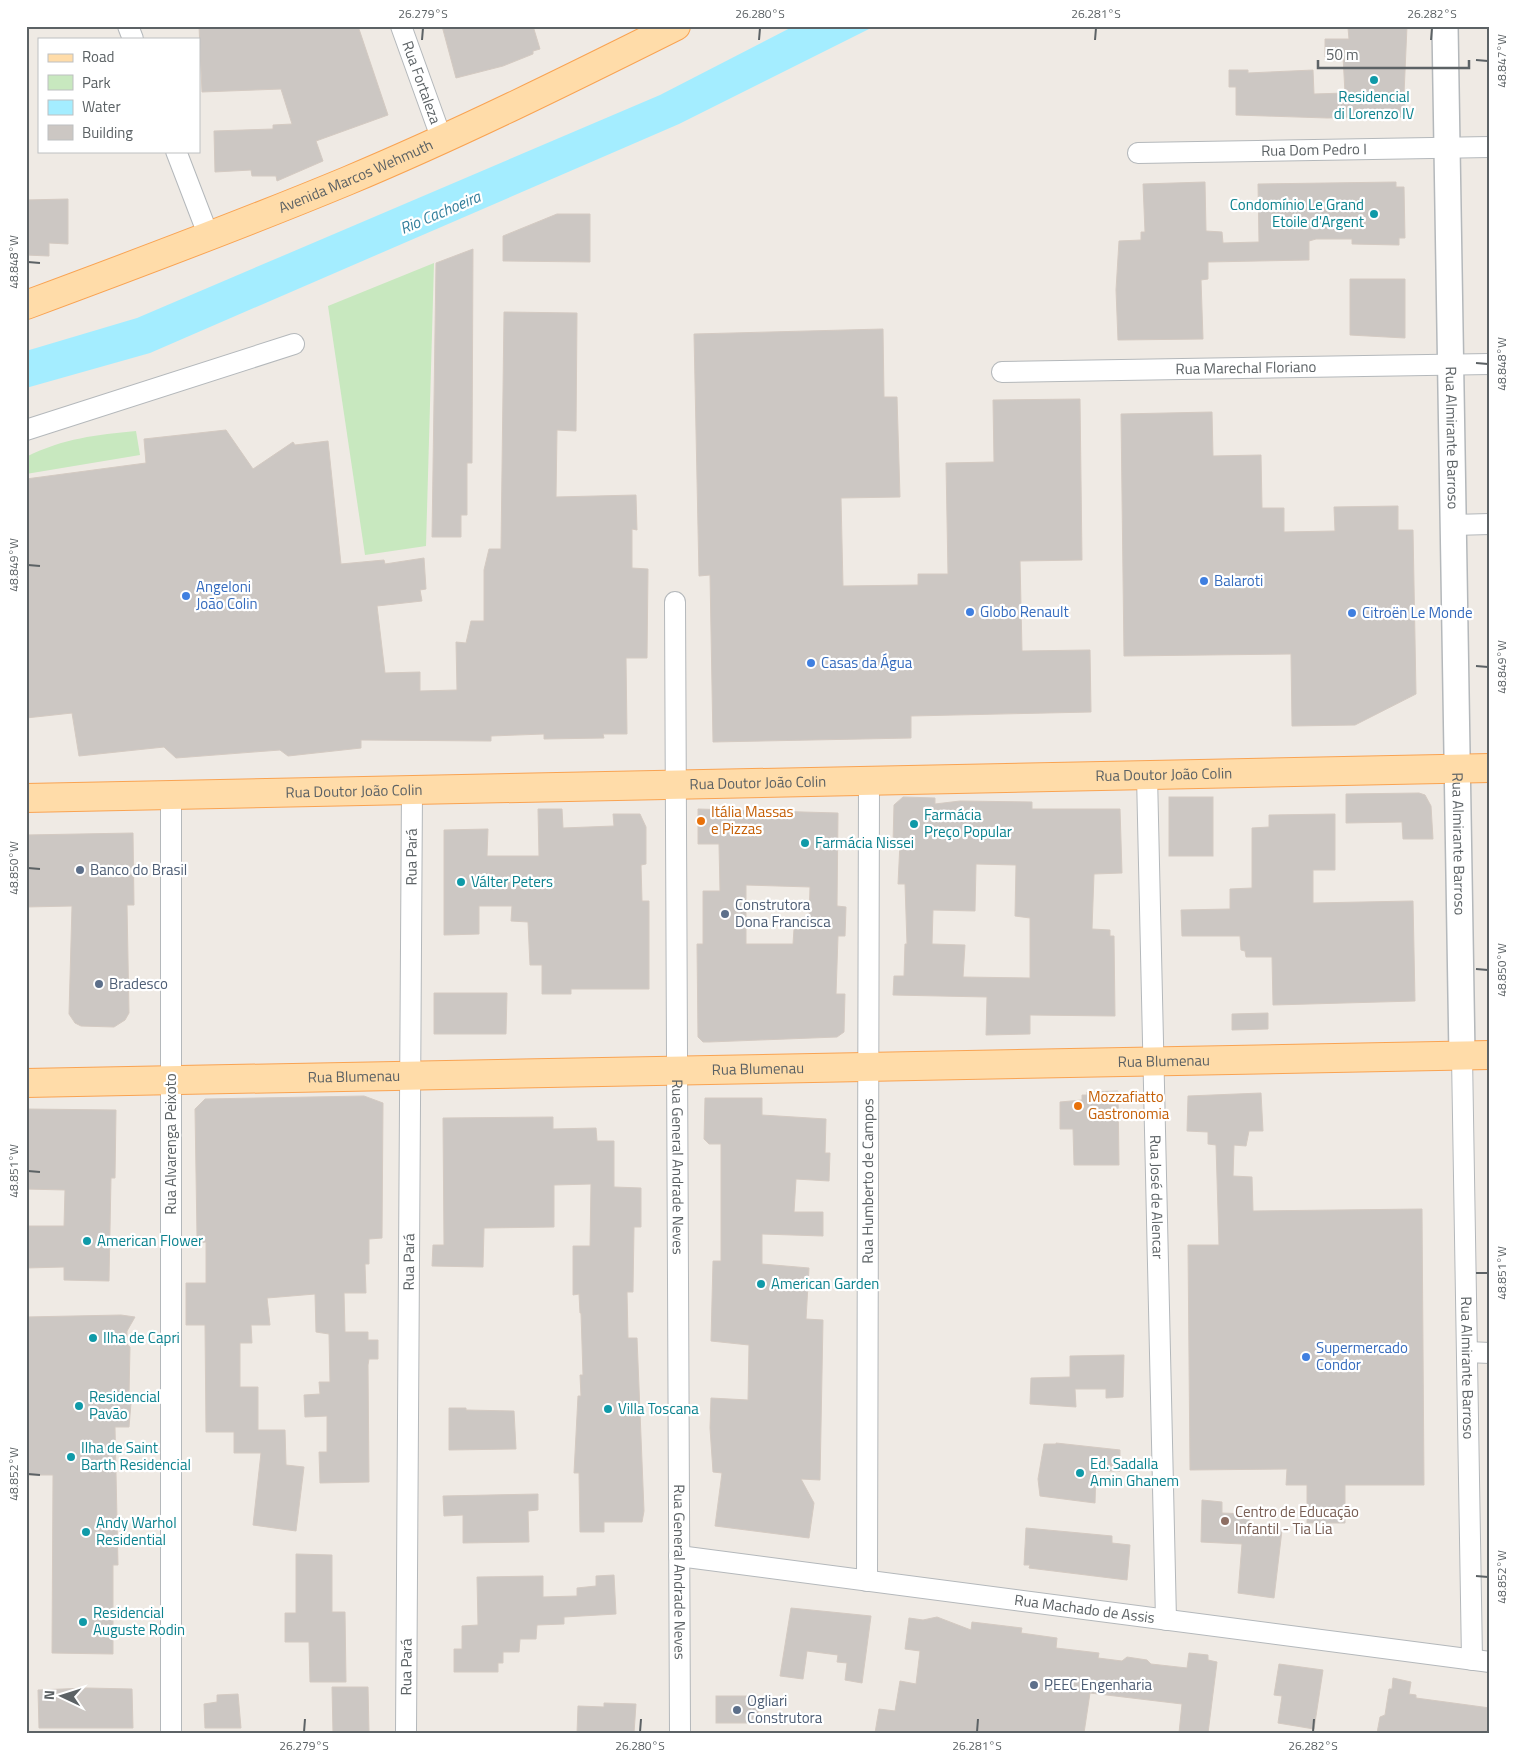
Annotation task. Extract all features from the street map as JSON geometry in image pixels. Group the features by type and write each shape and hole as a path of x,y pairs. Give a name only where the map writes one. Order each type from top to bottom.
{"main road":[{"name":"Avenida Marcos Wehmuth","path":"26,305 209,236 442,140 666,28"},
{"name":"Rua Doutor João Colin","path":"26,798 1490,768"},
{"name":"Rua Blumenau","path":"26,1084 1490,1056"}],"street":[{"path":"128,26 133,38"},
{"name":"Rua Fortaleza","path":"401,26 442,140"},
{"name":"Rua Almirante Barroso","path":"1444,26 1467,1352 1481,1661"},
{"name":"Rua Dom Pedro I","path":"1138,153 1490,147"},
{"path":"176,152 209,236"},
{"path":"26,430 294,344"},
{"name":"Rua Marechal Floriano","path":"1002,372 1490,364"},
{"path":"1453,525 1490,524"},
{"name":"Rua General Andrade Neves","path":"675,602 680,1733"},
{"name":"Rua José de Alencar","path":"1147,775 1166,1620"},
{"name":"Rua Humberto de Campos","path":"867,1581 869,780"},
{"name":"Rua Pará","path":"406,1733 412,790"},
{"name":"Rua Alvarenga Peixoto","path":"171,795 171,1733"},
{"path":"1467,1352 1490,1353"},
{"name":"Rua Machado de Assis","path":"679,1556 1481,1661"}],"green space":[{"path":"434,263 426,546 365,555 328,306"},
{"path":"136,431 140,455 26,474 26,457 54,445 80,438"}],"water":[{"name":"Rio Cachoeira","path":"794,26 875,26 679,124 150,353 26,388 26,351 137,318 660,95"}],"building":[{"path":"199,26 358,26 388,115 316,141 323,161 277,181 276,176 252,176 251,170 215,172 214,131 273,129 273,125 292,124 281,89 202,92"},
{"path":"442,26 533,26 540,49 533,51 533,54 503,66 456,78"},
{"path":"1407,26 1404,94 1406,117 1327,118 1236,115 1236,87 1229,87 1229,70 1248,70 1248,73 1313,70 1314,94 1345,93 1343,56 1325,57 1325,39 1349,39 1348,28"},
{"path":"1205,182 1206,231 1222,232 1223,243 1259,242 1258,184 1396,182 1396,187 1404,187 1405,238 1399,238 1399,245 1352,244 1352,239 1316,239 1309,241 1309,260 1208,262 1208,279 1201,280 1203,339 1118,340 1116,290 1119,241 1141,240 1141,232 1145,232 1143,184"},
{"path":"68,199 68,244 49,243 49,256 26,255 26,200"},
{"path":"557,214 590,214 590,262 503,261 503,236"},
{"path":"473,249 472,463 467,463 467,515 461,515 461,537 432,537 436,263"},
{"path":"1350,279 1405,279 1405,338 1350,335"},
{"path":"504,312 577,313 576,431 557,430 556,497 636,495 637,530 632,529 632,568 648,569 647,658 626,658 627,734 603,734 604,738 544,739 544,734 491,736 491,741 361,740 361,748 288,756 280,750 176,758 164,747 79,756 72,713 26,718 26,479 146,463 144,439 226,430 253,469 293,442 295,445 328,441 341,564 384,560 385,564 424,558 426,589 420,590 422,601 377,606 385,673 420,672 420,691 457,690 456,642 466,643 471,621 484,621 484,570 489,549 501,549"},
{"path":"883,329 884,397 897,397 900,497 841,498 843,586 918,585 918,574 948,574 946,463 994,462 993,400 1080,399 1082,560 1020,561 1022,651 1090,650 1091,712 911,716 911,738 713,742 710,575 699,576 694,334"},
{"path":"1212,412 1213,456 1261,455 1262,508 1284,508 1284,532 1335,531 1334,507 1398,506 1398,530 1413,530 1416,694 1355,725 1292,726 1291,654 1124,656 1121,414"},
{"path":"1419,793 1425,795 1431,806 1433,839 1403,839 1402,822 1346,823 1346,794"},
{"path":"903,797 935,798 935,804 960,801 1032,802 1032,809 1120,809 1122,873 1094,874 1092,929 1110,930 1110,936 1114,936 1115,1016 1030,1015 1030,1034 986,1035 987,997 893,995 894,976 904,976 905,944 907,944 905,884 898,884 900,843 893,843 894,805","holes":["976,864 1016,865 1015,916 1030,918 1030,978 963,977 965,945 932,944 933,910 975,911"]},
{"path":"1169,797 1213,797 1213,856 1169,856"},
{"path":"538,809 562,809 563,828 614,826 613,814 640,814 646,827 646,864 641,865 642,901 649,901 649,989 571,989 571,994 542,994 542,965 530,965 528,922 511,921 512,906 479,906 479,934 444,935 444,830 488,829 487,856 539,856"},
{"path":"698,809 838,813 837,906 846,907 845,936 838,936 836,994 845,994 844,1032 837,1037 709,1042 703,1042 698,1037 697,944 703,944 703,891 720,891 719,844 698,844","holes":["746,885 810,887 809,920 798,920 798,929 794,929 793,944 746,944"]},
{"path":"1335,814 1335,870 1313,870 1313,903 1413,901 1415,1001 1273,1005 1272,957 1246,957 1245,951 1241,950 1240,936 1182,936 1181,910 1230,909 1230,889 1252,888 1252,828 1269,827 1269,815"},
{"path":"133,833 134,905 127,905 129,1013 125,1020 114,1027 81,1026 75,1023 69,1014 72,906 26,907 26,835"},
{"path":"434,993 507,993 506,1034 434,1034"},
{"path":"1268,1013 1268,1029 1232,1030 1232,1014"},
{"path":"1118,1091 1119,1165 1074,1165 1073,1129 1060,1129 1060,1102 1082,1100 1082,1095 1087,1095 1087,1092"},
{"name":"Supermercado Condor","path":"1261,1093 1263,1131 1249,1131 1246,1146 1234,1145 1233,1176 1252,1177 1253,1211 1422,1209 1424,1485 1345,1485 1345,1523 1307,1523 1307,1485 1286,1485 1287,1469 1190,1470 1188,1245 1219,1245 1216,1145 1208,1144 1208,1132 1187,1131 1188,1096"},
{"path":"364,1096 383,1103 382,1238 369,1239 369,1264 365,1264 366,1293 344,1293 345,1332 368,1332 368,1340 378,1340 378,1359 369,1359 368,1365 369,1482 320,1483 319,1452 327,1452 327,1416 305,1417 304,1395 320,1394 319,1382 330,1382 329,1334 316,1332 315,1294 267,1298 270,1325 251,1325 252,1343 240,1343 240,1387 258,1387 258,1430 285,1430 286,1465 304,1467 296,1531 253,1525 261,1453 234,1453 234,1432 206,1432 205,1325 186,1325 186,1283 206,1283 206,1242 198,1243 197,1236 195,1109 205,1099"},
{"path":"705,1098 762,1098 762,1115 826,1119 825,1153 830,1153 829,1181 796,1179 794,1212 823,1212 823,1236 762,1234 762,1264 809,1268 806,1319 823,1320 820,1480 801,1479 814,1503 809,1538 715,1526 722,1473 713,1472 710,1428 711,1398 748,1400 749,1345 711,1341 713,1261 721,1261 721,1144 709,1144 704,1139"},
{"path":"26,1109 116,1110 115,1178 111,1178 109,1281 64,1280 64,1267 26,1268 26,1226 64,1226 65,1190 26,1189"},
{"path":"553,1117 553,1129 596,1128 597,1141 614,1141 614,1187 641,1188 641,1227 634,1227 633,1292 627,1292 628,1338 637,1338 644,1511 642,1522 604,1522 604,1532 580,1532 579,1473 574,1473 578,1396 581,1396 580,1375 583,1375 579,1294 573,1295 573,1246 590,1246 591,1184 554,1185 554,1227 484,1228 483,1267 432,1266 433,1245 444,1245 443,1118"},
{"path":"121,1315 135,1317 127,1331 127,1344 130,1347 129,1395 131,1403 129,1427 115,1427 118,1565 113,1565 113,1654 52,1653 53,1475 26,1475 26,1317"},
{"path":"1124,1355 1123,1397 1106,1398 1106,1389 1075,1389 1076,1407 1030,1404 1031,1378 1070,1377 1070,1356"},
{"path":"449,1408 514,1411 516,1449 449,1450"},
{"name":"Ed. Sadalla Amin Ghanem","path":"1056,1443 1120,1450 1120,1471 1096,1471 1095,1503 1040,1496 1038,1479 1044,1444"},
{"path":"538,1494 538,1510 528,1511 529,1542 463,1543 463,1515 444,1516 443,1496"},
{"path":"1202,1500 1222,1502 1222,1513 1249,1514 1249,1529 1282,1530 1274,1598 1238,1593 1242,1544 1201,1542"},
{"path":"1026,1528 1112,1536 1112,1543 1130,1545 1127,1580 1029,1568 1030,1565 1024,1565"},
{"path":"296,1554 332,1555 332,1612 345,1612 346,1682 310,1682 309,1642 285,1642 285,1613 296,1613"},
{"path":"614,1575 616,1614 564,1617 564,1624 537,1625 536,1639 520,1639 519,1652 503,1652 503,1663 498,1663 498,1672 454,1672 454,1649 462,1649 462,1626 478,1625 477,1577 543,1576 543,1597 577,1596 577,1588 596,1586 596,1576"},
{"path":"791,1608 871,1616 862,1683 845,1680 847,1663 837,1662 838,1655 807,1651 803,1679 780,1676"},
{"path":"937,1617 971,1630 972,1622 1022,1628 1021,1633 1057,1638 1056,1648 1099,1653 1098,1658 1122,1661 1127,1657 1147,1660 1151,1664 1187,1668 1189,1653 1208,1655 1208,1660 1217,1662 1208,1733 1179,1733 1182,1704 1090,1693 1084,1733 875,1733 879,1709 895,1711 900,1681 916,1684 920,1651 905,1649 909,1618 923,1620"},
{"path":"1279,1664 1323,1670 1314,1729 1278,1723 1282,1696 1274,1695"},
{"path":"1393,1678 1411,1682 1409,1694 1416,1695 1416,1698 1490,1708 1490,1733 1377,1733 1380,1717 1385,1715 1389,1689 1392,1689"},
{"path":"332,1687 368,1687 369,1732 333,1733"},
{"path":"132,1689 133,1728 39,1728 38,1690"},
{"path":"238,1694 241,1728 205,1728 204,1704 217,1702 217,1695"},
{"name":"Ogliari Construtora","path":"716,1696 758,1696 758,1723 716,1723"},
{"path":"604,1703 636,1704 634,1733 577,1733 578,1706 604,1707"}],"place":[{"name":"Residencial di Lorenzo IV","path":"1374,80"},
{"name":"Condomínio Le Grand Etoile d'Argent","path":"1374,214"},
{"name":"Balaroti","path":"1204,581"},
{"name":"Angeloni João Colin","path":"186,596"},
{"name":"Globo Renault","path":"970,612"},
{"name":"Citroën Le Monde","path":"1352,613"},
{"name":"Casas da Água","path":"811,663"},
{"name":"Itália Massas e Pizzas","path":"701,821"},
{"name":"Farmácia Preço Popular","path":"914,824"},
{"name":"Farmácia Nissei","path":"805,843"},
{"name":"Banco do Brasil","path":"80,870"},
{"name":"Válter Peters","path":"461,882"},
{"name":"Construtora Dona Francisca","path":"725,914"},
{"name":"Bradesco","path":"99,984"},
{"name":"Mozzafiatto Gastronomia","path":"1078,1106"},
{"name":"American Flower","path":"87,1241"},
{"name":"American Garden","path":"761,1284"},
{"name":"Ilha de Capri","path":"93,1338"},
{"name":"Supermercado Condor","path":"1306,1357"},
{"name":"Residencial Pavão","path":"79,1406"},
{"name":"Villa Toscana","path":"608,1409"},
{"name":"Ilha de Saint Barth Residencial","path":"71,1457"},
{"name":"Ed. Sadalla Amin Ghanem","path":"1080,1473"},
{"name":"Centro de Educação Infantil - Tia Lia","path":"1225,1521"},
{"name":"Andy Warhol Residential","path":"86,1532"},
{"name":"Residencial Auguste Rodin","path":"83,1622"},
{"name":"PEEC Engenharia","path":"1034,1685"},
{"name":"Ogliari Construtora","path":"737,1710"}]}
